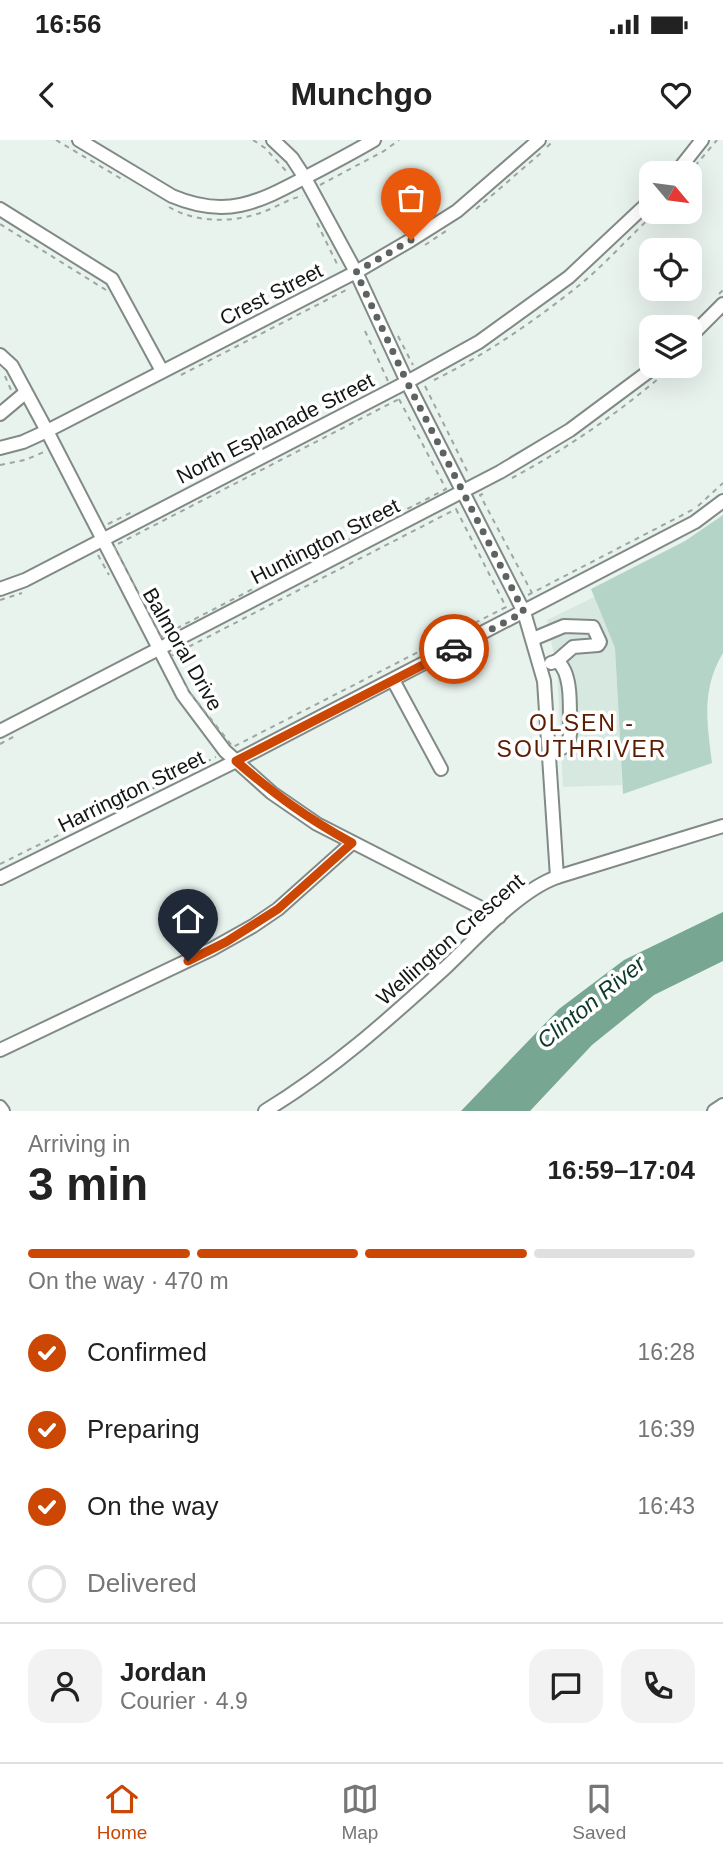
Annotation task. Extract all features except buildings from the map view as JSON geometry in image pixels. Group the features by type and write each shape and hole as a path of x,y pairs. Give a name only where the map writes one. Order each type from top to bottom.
{"street":[{"path":"79,140 172,195 201,206 224,208 248,205 271,196 299,178 374,140"},
{"path":"273,140 292,158 299,178 356,272 407,382 524,612 541,665 547,703 557,877"},
{"name":"Crest Street","path":"0,448 23,442 47,431 356,272 457,211 539,140"},
{"path":"685,161 702,140"},
{"path":"0,209 112,279 162,371"},
{"name":"North Esplanade Street","path":"0,589 25,580 102,532 407,382 479,342 543,298 639,211"},
{"path":"702,325 723,303"},
{"name":"Balmoral Drive","path":"0,355 12,366 198,718 225,751 298,812 352,843 499,917"},
{"name":"Huntington Street","path":"0,731 159,643 512,466 570,430 641,378"},
{"path":"0,414 25,393"},
{"name":"Harrington Street","path":"0,878 236,761 524,612 695,522 723,501"},
{"path":"533,639 564,626 593,627 600,642 598,645 573,647 562,657 541,665"},
{"path":"550,752 563,749 569,742 568,684 562,657"},
{"path":"393,680 441,769"},
{"name":"Wellington Crescent","path":"265,1111 361,1043 499,917 540,885 557,877 723,827"},
{"path":"0,1050 212,949 253,926 278,909 352,843"},
{"path":"714,1111 723,1105"}],"path":[{"path":"56,140 131,184"},
{"path":"253,140 299,178"},
{"path":"319,186 399,140"},
{"path":"477,209 519,175 554,140"},
{"path":"700,161 717,140"},
{"path":"165,205 186,216 232,220 257,214 302,195"},
{"path":"315,219 340,269"},
{"path":"0,224 108,291"},
{"path":"426,244 448,230"},
{"path":"177,377 348,289"},
{"path":"365,331 390,384"},
{"path":"397,334 415,369"},
{"path":"2,371 11,391"},
{"path":"511,478 570,445 659,378"},
{"path":"424,385 471,479"},
{"path":"399,400 446,489 159,643 114,546 399,400"},
{"path":"0,465 25,460 45,452"},
{"path":"490,489 480,495 532,593 696,508 723,483"},
{"path":"102,532 137,509"},
{"path":"456,509 506,607 233,747 184,685 169,657 456,509"},
{"path":"97,554 110,577"},
{"path":"0,600 26,592"},
{"path":"0,744 20,733"},
{"path":"0,863 218,755"}],"shaded area":[{"path":"723,515 723,653 711,680 707,706 712,763 623,794 615,648 591,589 685,541"},
{"path":"594,597 615,648 622,785 563,787 557,670 547,620"}],"water":[{"name":"Clinton River","path":"723,912 723,961 654,995 592,1045 530,1111 461,1111 559,1009 624,960"}],"way so far":[{"path":"411,240 356,272 407,382 524,612 454,649"}],"district":[{"name":"OLSEN - SOUTHRIVER","path":"582,736"}],"route":[{"path":"188,961 226,942 278,909 352,843 298,812 236,761 454,649"}]}
